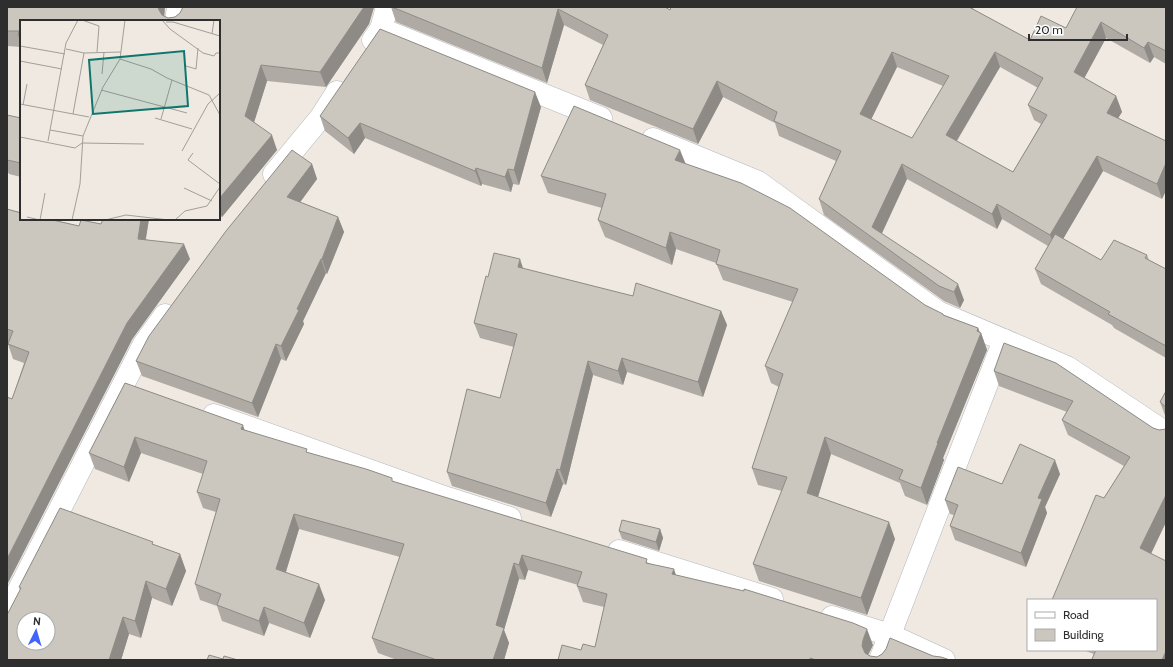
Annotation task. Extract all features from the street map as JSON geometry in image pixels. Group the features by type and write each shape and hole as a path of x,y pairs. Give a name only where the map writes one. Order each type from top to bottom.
{"street":[{"path":"176,20 178,7"},
{"path":"363,54 380,29 387,7"},
{"path":"380,29 758,182 938,312 1067,366 1166,433"},
{"path":"261,189 321,117 346,79"},
{"path":"7,613 132,386 144,344 176,300"},
{"path":"880,660 1004,340"},
{"path":"199,410 447,498 531,524"},
{"path":"600,545 790,604"},
{"path":"813,612 890,635 944,660"}],"building":[{"path":"7,7 158,7 162,15 168,18 175,17 180,13 183,7 364,7 320,72 261,65 245,116 272,135 220,198 220,20 20,20 20,37 18,36 19,31 7,31"},
{"path":"392,7 665,7 670,10 671,7 969,7 1030,40 1041,16 1066,28 1077,7 1166,7 1166,51 1148,42 1144,48 1101,22 1074,72 1116,96 1107,113 1166,141 1166,163 1157,184 1097,156 1050,235 997,204 992,214 902,164 872,227 958,284 954,292 939,286 819,199 841,151 774,121 777,112 717,81 693,129 585,85 608,35 558,9 542,68","holes":["892,52 949,76 912,138 860,114","995,52 1043,78 1028,105 1047,115 1013,172 946,135"]},
{"path":"380,29 535,92 514,170 508,169 505,177 476,168 475,171 360,123 348,138 320,116"},
{"path":"574,106 680,150 675,160 741,183 790,208 925,305 943,315 978,328 977,331 981,333 937,443 921,488 899,479 903,470 825,437 807,493 889,522 861,598 753,564 787,477 752,468 783,374 765,366 798,289 716,264 720,250 670,232 666,248 598,220 606,194 541,176"},
{"path":"7,115 20,118 20,163 7,160"},
{"path":"292,150 312,164 287,197 338,217 322,259 297,309 299,310 281,346 276,344 252,403 136,361 149,336 226,231"},
{"path":"7,209 20,213 20,220 52,220 79,226 81,220 101,224 103,220 141,220 138,239 184,244 127,323 7,559 7,397 12,399 29,352 8,344 13,331 7,329"},
{"path":"1055,234 1101,260 1114,240 1147,255 1145,258 1166,269 1166,346 1108,314 1110,312 1035,269"},
{"path":"494,253 520,259 518,267 633,296 636,283 721,311 698,382 622,358 618,371 588,361 560,470 557,469 546,503 447,472 467,389 500,398 517,334 474,323 486,276 488,277"},
{"path":"1004,343 1056,363 1153,428 1159,430 1166,429 1166,495 1140,548 1166,561 1166,651 1162,660 1092,659 1096,651 1157,651 1157,599 1052,599 1096,495 1104,498 1130,457 1062,420 1073,401 994,371"},
{"path":"125,383 243,425 241,429 307,449 306,452 366,469 392,478 392,481 647,559 646,563 674,569 672,574 744,591 744,589 853,623 867,629 862,646 865,653 870,656 877,657 882,654 886,649 890,638 933,656 950,660 816,660 810,658 810,660 558,660 562,645 581,650 583,644 595,647 607,594 577,586 582,572 522,555 519,565 514,563 496,625 504,628 493,660 437,660 372,638 404,544 294,514 276,569 319,584 304,623 264,607 259,621 217,605 221,594 195,584 220,499 197,492 207,461 135,437 124,467 89,453"},
{"path":"1166,391 1166,407 1160,402"},
{"path":"1020,444 1055,460 1038,498 1042,499 1021,553 950,526 958,505 945,500 958,467 1002,484"},
{"path":"60,508 153,542 152,544 180,554 166,589 146,581 135,621 123,617 109,660 7,660 7,615 21,588 19,587"},
{"path":"622,520 660,529 656,542 619,531"},
{"path":"209,655 223,659 224,656 238,660 207,660"}]}
